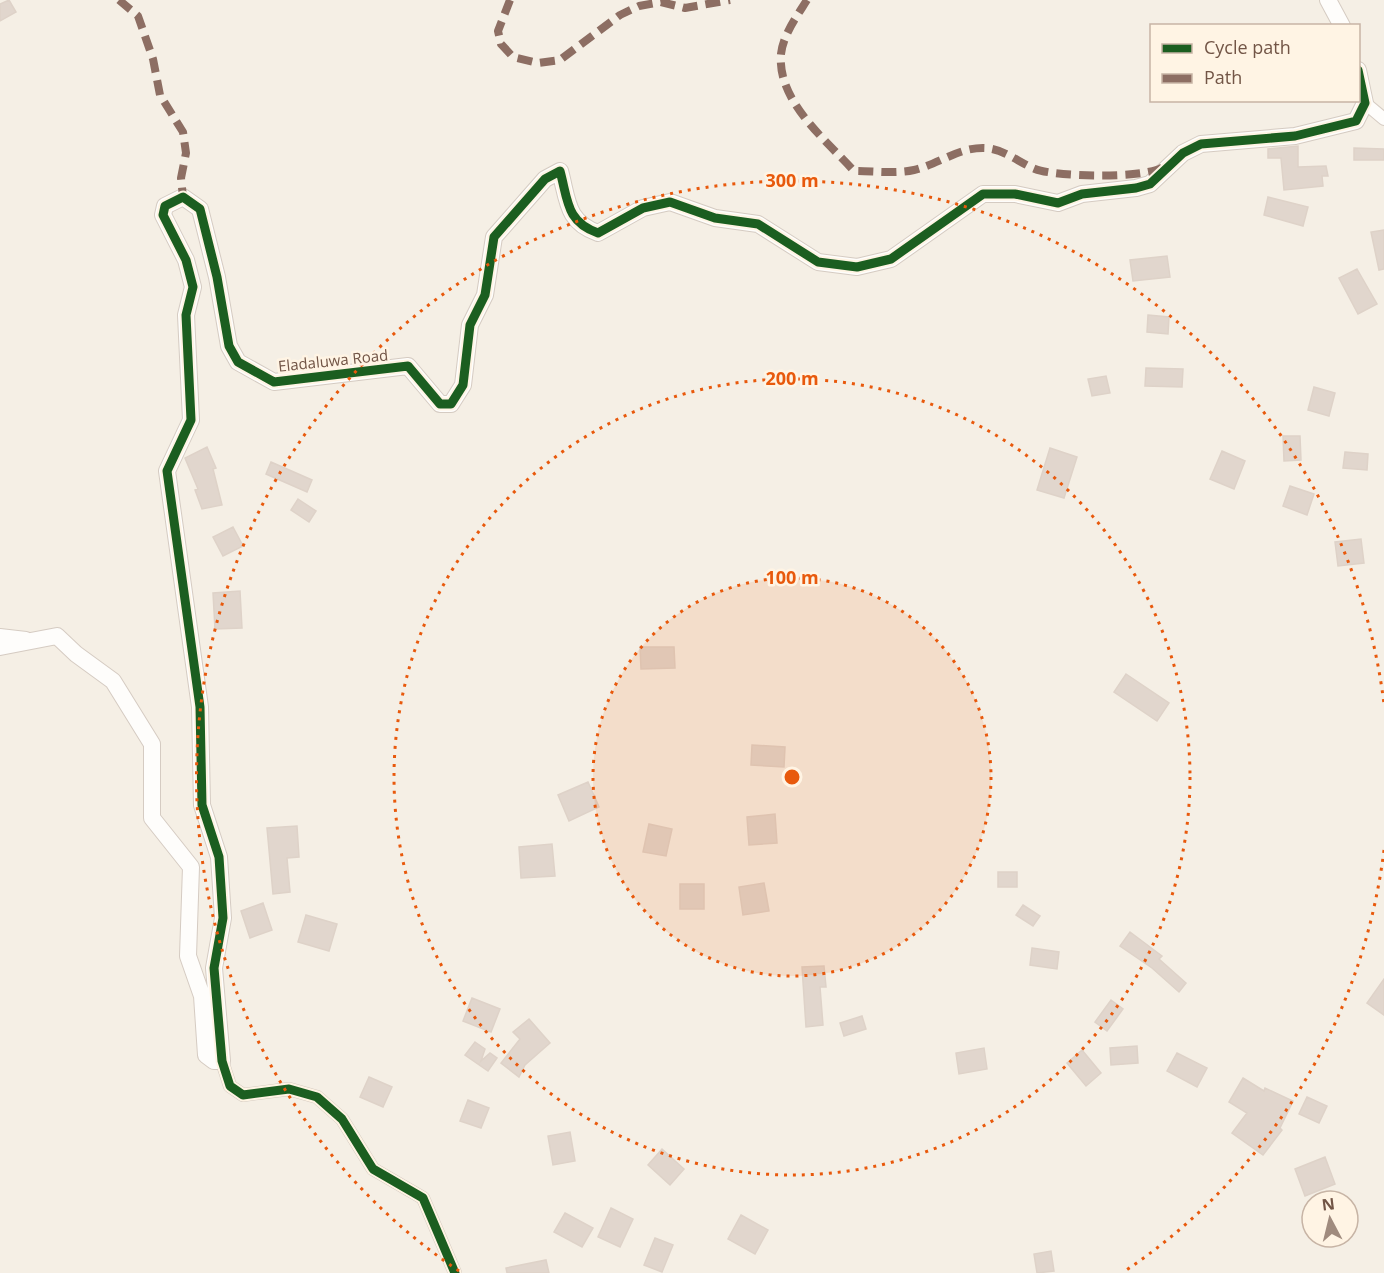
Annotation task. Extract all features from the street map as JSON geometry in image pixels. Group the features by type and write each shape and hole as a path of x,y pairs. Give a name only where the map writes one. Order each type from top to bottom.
{"street":[{"path":"1328,0 1341,24"},
{"path":"1360,76 1365,103 1384,119"},
{"name":"Eladaluwa Road","path":"222,1061 214,968 223,918 219,857 202,805 200,707 167,471 191,420 186,315 193,286 186,260 163,215 165,206 183,197 200,208 217,277 229,346 238,363 274,382 408,366 440,404 451,404 463,385 470,325 484,295 494,237 544,179 560,171 572,216 586,229 598,233 643,208 670,202 715,218 758,224 818,262 857,267 891,259 983,194 1015,194 1058,203 1082,194 1136,188 1150,184 1183,153 1201,144 1305,134 1356,121 1365,103"},
{"path":"0,635 23,639 57,636 76,654 113,681 152,744 152,818 190,867 188,956 201,996 206,1055 214,1061 222,1061 230,1086 243,1095 289,1089 317,1096 342,1119 373,1168 423,1198 455,1273"},
{"path":"0,647 57,636"}],"building":[{"path":"9,0 16,12 0,21 0,4"},
{"path":"1298,146 1298,167 1326,166 1328,176 1322,176 1323,186 1284,190 1281,158 1268,158 1268,149"},
{"path":"1354,148 1384,149 1384,160 1354,160"},
{"path":"1268,197 1308,207 1303,226 1264,215"},
{"path":"1384,230 1384,269 1379,270 1371,232"},
{"path":"1167,256 1170,277 1133,281 1130,260"},
{"path":"1357,269 1377,304 1358,314 1339,278"},
{"path":"1148,315 1169,317 1168,334 1147,332"},
{"path":"1146,368 1183,369 1182,387 1145,386"},
{"path":"1106,376 1110,393 1092,396 1088,379"},
{"path":"1314,387 1335,393 1329,416 1308,410"},
{"path":"1283,436 1300,436 1301,460 1284,461"},
{"path":"207,447 216,468 213,469 222,505 202,509 195,490 198,489 185,458"},
{"path":"1050,448 1077,457 1064,498 1037,490"},
{"path":"1222,451 1245,461 1234,489 1210,479"},
{"path":"1345,452 1368,454 1367,470 1343,468"},
{"path":"271,462 312,480 307,492 266,474"},
{"path":"1290,486 1314,494 1307,515 1283,506"},
{"path":"298,499 316,511 309,522 291,510"},
{"path":"233,527 243,546 223,556 213,537"},
{"path":"1361,539 1364,563 1338,566 1335,542"},
{"path":"240,591 242,628 215,629 213,593"},
{"path":"640,647 674,647 675,668 641,669"},
{"path":"1126,674 1169,703 1157,721 1114,692"},
{"path":"752,745 785,747 784,767 751,765"},
{"path":"588,782 599,807 569,821 558,795"},
{"path":"775,814 777,843 749,845 747,817"},
{"path":"649,824 672,829 666,856 643,852"},
{"path":"297,826 299,857 287,858 290,892 273,894 267,828"},
{"path":"552,844 555,876 521,878 519,847"},
{"path":"998,872 1017,872 1017,887 998,887"},
{"path":"764,883 769,911 743,915 739,887"},
{"path":"680,884 704,884 704,909 680,909"},
{"path":"263,903 272,930 250,938 241,911"},
{"path":"1023,905 1040,916 1033,926 1016,915"},
{"path":"306,915 337,924 329,951 298,942"},
{"path":"1130,932 1162,956 1159,959 1186,983 1179,992 1152,968 1120,946"},
{"path":"1032,948 1059,952 1057,969 1030,965"},
{"path":"824,966 826,987 820,987 823,1025 806,1027 802,967"},
{"path":"1384,979 1384,1015 1367,1003"},
{"path":"472,998 500,1009 491,1032 463,1021"},
{"path":"1111,1000 1123,1009 1107,1031 1095,1022"},
{"path":"862,1016 866,1029 844,1036 840,1023"},
{"path":"529,1019 550,1043 525,1065 519,1077 501,1063 520,1039 513,1032"},
{"path":"475,1042 485,1049 481,1061 490,1053 497,1058 488,1071 465,1055"},
{"path":"1137,1046 1138,1063 1111,1065 1110,1048"},
{"path":"984,1048 987,1069 959,1074 956,1053"},
{"path":"1082,1050 1101,1073 1086,1086 1067,1063"},
{"path":"1177,1053 1207,1068 1197,1087 1167,1071"},
{"path":"369,1077 392,1087 383,1107 360,1097"},
{"path":"1243,1078 1264,1091 1265,1088 1293,1101 1280,1128 1282,1130 1263,1155 1232,1133 1247,1113 1229,1102"},
{"path":"1307,1097 1327,1106 1319,1123 1299,1114"},
{"path":"468,1100 489,1108 481,1128 460,1121"},
{"path":"570,1132 575,1161 553,1165 548,1136"},
{"path":"662,1149 684,1169 670,1185 648,1165"},
{"path":"1325,1157 1335,1184 1322,1189 1302,1189 1295,1169"},
{"path":"611,1208 633,1219 620,1247 598,1237"},
{"path":"565,1213 593,1228 582,1247 554,1232"},
{"path":"741,1215 768,1230 755,1254 728,1239"},
{"path":"655,1238 673,1245 662,1272 644,1265"},
{"path":"1051,1251 1054,1271 1037,1273 1034,1254"},
{"path":"546,1260 549,1273 507,1273 506,1268"}],"marked path":[{"path":"119,0 138,16 153,59 160,95 183,132 186,153 181,178 183,197"},
{"path":"510,0 498,31 501,44 513,57 538,63 560,60 620,15 639,6 661,2 685,8 730,0"},
{"path":"807,0 784,40 781,54 782,71 787,88 805,118 854,171 914,170 976,148 992,149 1005,153 1035,169 1061,174 1100,176 1139,174 1163,167"}],"cycle path":[{"path":"455,1273 423,1198 373,1169 342,1119 317,1097 289,1089 243,1095 230,1086 222,1061 214,968 223,918 219,857 202,805 200,707 167,471 191,420 186,315 193,287 186,260 163,215 165,206 183,197 200,209 217,277 229,346 238,362 274,382 408,366 440,404 451,404 463,385 470,325 485,295 494,237 545,179 560,171 567,200 574,216 580,223 598,233 643,208 670,202 715,218 758,224 818,262 857,267 891,259 983,194 1015,194 1058,203 1082,194 1136,188 1150,184 1183,153 1201,144 1295,136 1356,121 1365,103 1360,79"}]}
